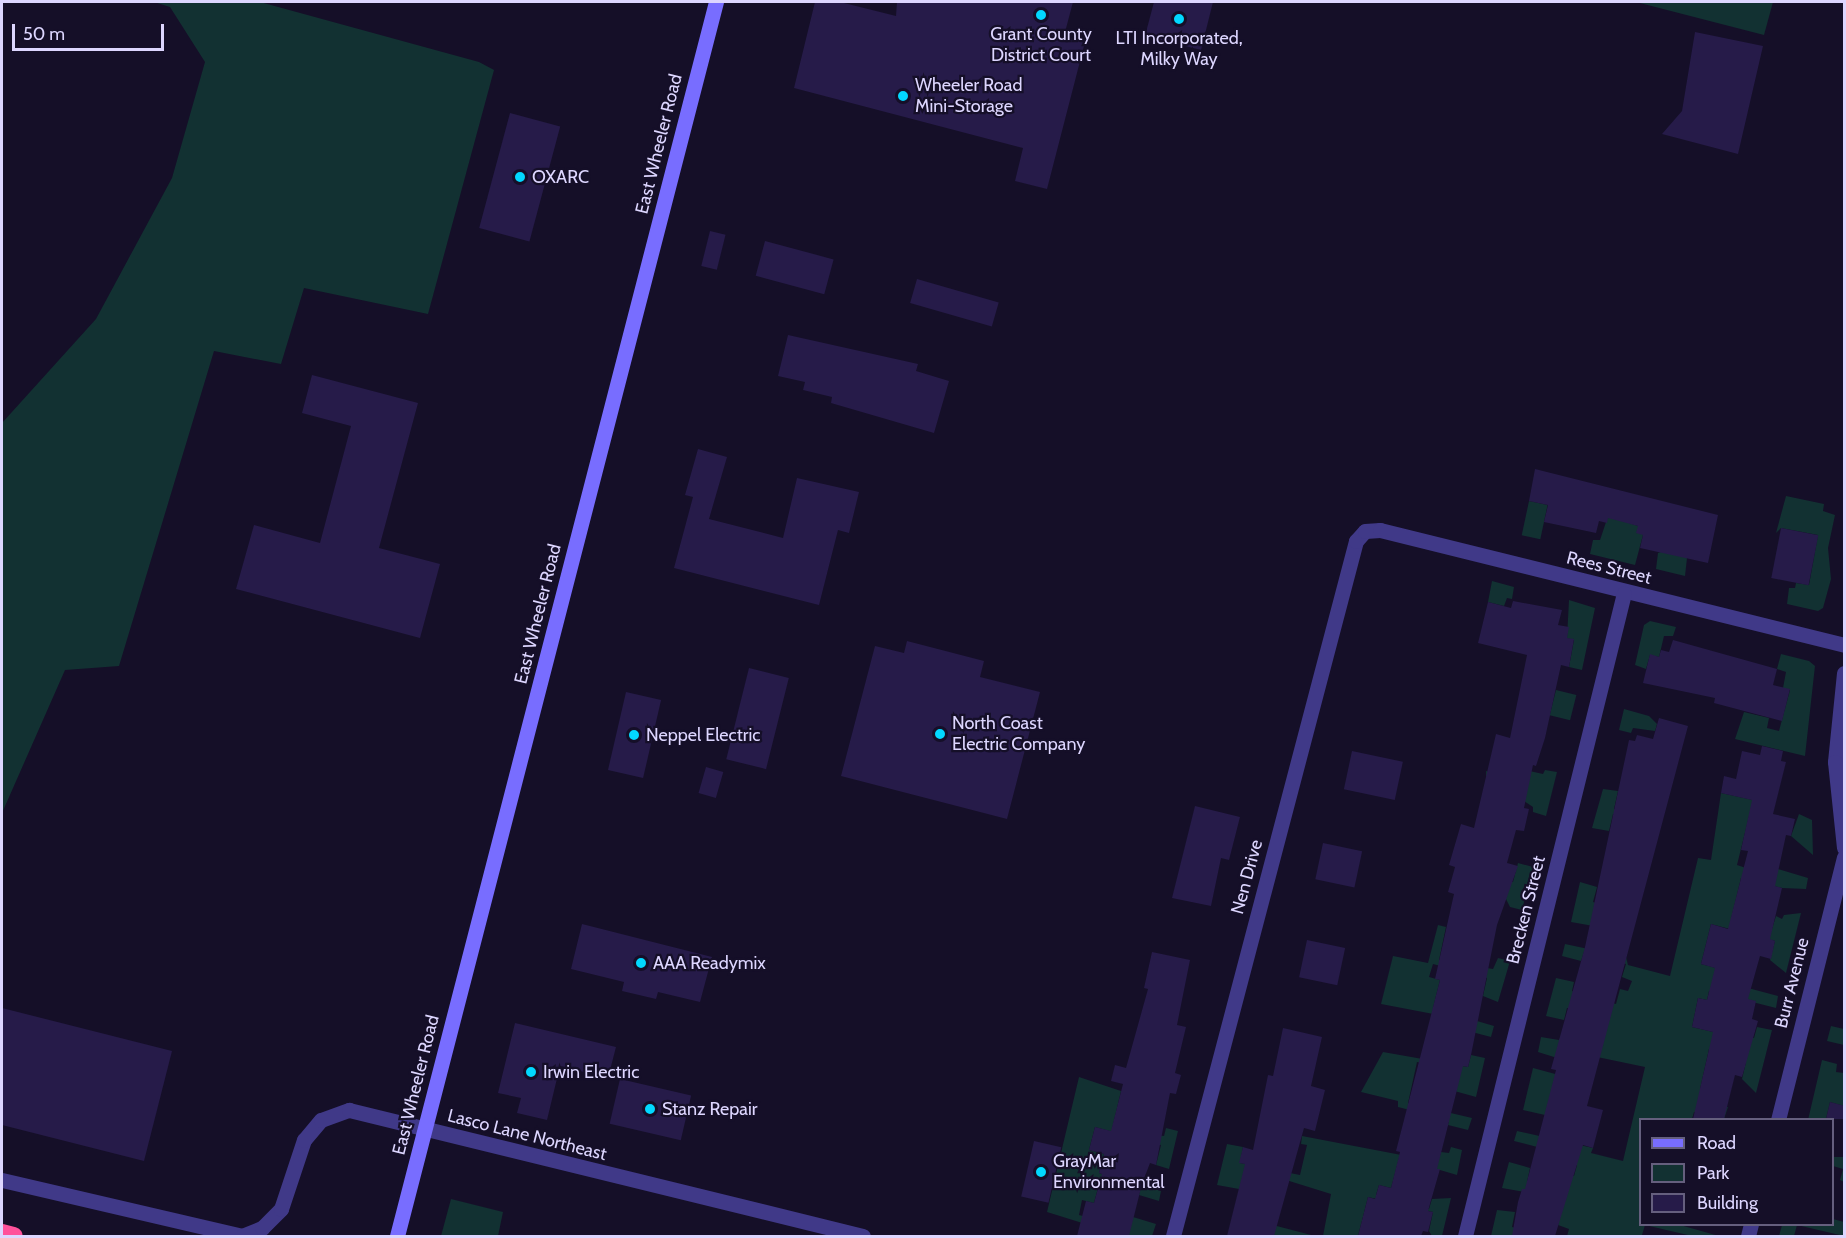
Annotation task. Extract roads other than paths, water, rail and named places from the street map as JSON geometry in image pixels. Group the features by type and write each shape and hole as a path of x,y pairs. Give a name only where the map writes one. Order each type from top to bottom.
{"highway":[{"path":"2,1233 14,1236"}],"main road":[{"name":"East Wheeler Road","path":"397,1236 716,2"}],"street":[{"name":"Rees Street","path":"1365,531 1380,530 1845,645"},
{"name":"Nen Drive","path":"1173,1236 1356,541 1365,531"},
{"name":"Brecken Street","path":"1465,1236 1624,592"},
{"path":"1845,673 1835,762 1845,848"},
{"name":"Burr Avenue","path":"1778,1118 1845,856"},
{"name":"Lasco Lane Northeast","path":"2,1180 242,1236 262,1228 281,1209 304,1140 321,1120 349,1110 863,1236"}],"place":[{"name":"Grant County District Court","path":"1041,15"},
{"name":"LTI Incorporated, Milky Way","path":"1179,19"},
{"name":"Wheeler Road Mini-Storage","path":"903,96"},
{"name":"OXARC","path":"520,177"},
{"name":"North Coast Electric Company","path":"940,734"},
{"name":"Neppel Electric","path":"634,735"},
{"name":"AAA Readymix","path":"641,963"},
{"name":"Irwin Electric","path":"531,1072"},
{"name":"Stanz Repair","path":"650,1109"},
{"name":"GrayMar Environmental","path":"1041,1172"}]}
